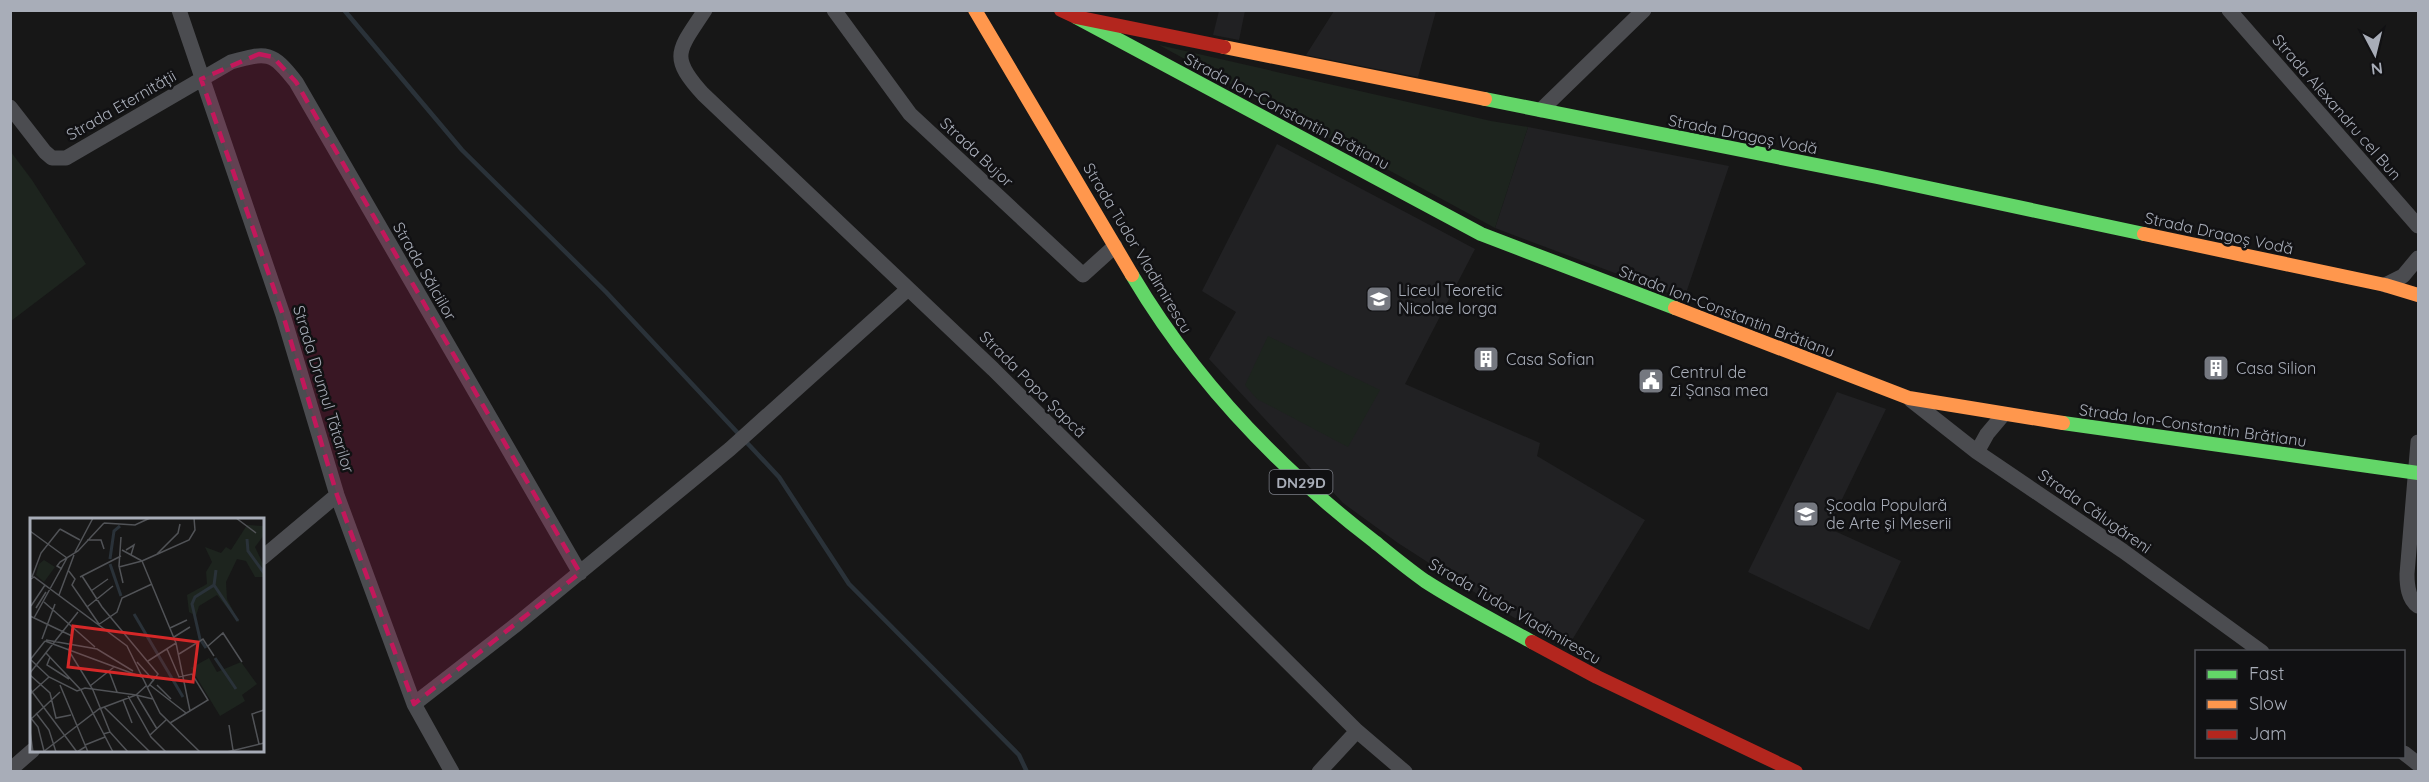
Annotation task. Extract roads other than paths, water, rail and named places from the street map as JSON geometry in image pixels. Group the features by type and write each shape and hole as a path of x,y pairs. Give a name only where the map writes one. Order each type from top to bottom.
{"street":[{"name":"Strada Drumul Tătarilor","path":"179,10 283,315 337,495 414,704 452,771"},
{"name":"Strada Popa Șapcă","path":"705,10 681,46 680,61 685,74 703,94 993,369 1357,731 1405,771"},
{"name":"Strada Bujor","path":"834,10 910,114 1083,274 1115,246"},
{"name":"Strada Tudor Vladimirescu","path":"975,10 1172,339 1229,409 1288,471 1414,573 1480,614 1598,677 1796,771"},
{"name":"Strada Dragoș Vodă","path":"1061,10 1076,17 1877,177 2385,285 2418,294"},
{"name":"Strada Alexandru cel Bun","path":"2229,10 2418,226"},
{"path":"1541,111 1638,13"},
{"name":"Strada Ion-Constantin Brătianu","path":"1076,17 1481,234 1909,398 2003,415 2417,473"},
{"name":"Strada Sălciilor","path":"201,79 231,62 259,54 273,57 296,82 580,573"},
{"name":"Strada Eternității","path":"10,107 45,152 52,158 66,158 201,79"},
{"path":"2385,285 2403,276 2418,258"},
{"path":"414,704 580,573 730,449 908,289"},
{"name":"Strada Călugăreni","path":"1909,398 1977,452 2123,551 2261,650"},
{"path":"1977,452 1987,434 2003,415"},
{"path":"2418,442 2407,574 2407,589 2418,606"},
{"path":"264,556 337,495"},
{"path":"1319,771 1357,731"},
{"path":"10,770 31,752"},
{"path":"2405,754 2418,764"}],"waterway":[{"path":"344,10 462,150 606,292 779,477 849,584 1019,755 1027,772"}],"place":[{"name":"Liceul Teoretic Nicolae Iorga","path":"1379,299"},
{"name":"Casa Sofian","path":"1486,359"},
{"name":"Casa Silion","path":"2216,368"},
{"name":"Centrul de zi Șansa mea","path":"1651,381"},
{"name":"Școala Populară de Arte și Meserii","path":"1806,514"}]}
